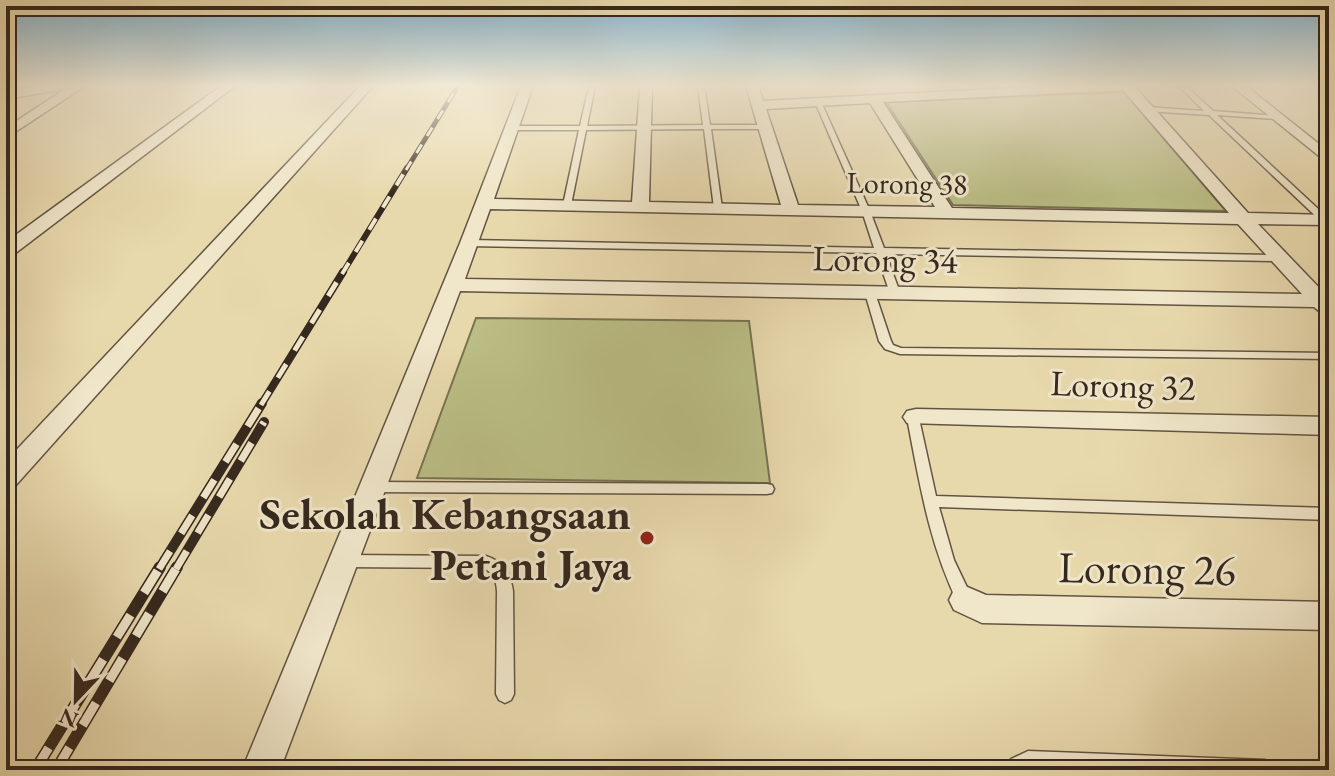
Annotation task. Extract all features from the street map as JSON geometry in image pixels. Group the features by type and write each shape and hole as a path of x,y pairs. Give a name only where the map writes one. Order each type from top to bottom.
{"street":[{"path":"6,251 180,122"},
{"path":"6,478 334,122"},
{"path":"261,770 514,122"},
{"path":"640,207 644,122"},
{"path":"764,122 791,209"},
{"path":"889,122 946,212"},
{"path":"1158,122 1278,258 1324,305"},
{"path":"1283,122 1329,159"},
{"name":"Lorong 38","path":"483,204 1327,221"},
{"name":"Lorong 34","path":"450,285 1324,305"},
{"name":"Lorong 32","path":"916,417 1329,426"},
{"name":"Lorong 26","path":"965,600 982,609 1329,616"}],"lane":[{"path":"567,205 585,122"},
{"path":"706,122 718,208"},
{"path":"827,122 866,211 895,293"},
{"path":"1221,122 1327,221"},
{"path":"512,128 765,127"},
{"path":"469,243 1278,258"},
{"path":"870,293 885,341 900,351 1329,356"},
{"path":"916,417 914,423 931,501 955,584 965,600"},
{"path":"371,487 767,489"},
{"path":"931,501 1329,514"},
{"path":"343,561 486,562 497,568 503,575 505,591 505,694"},
{"path":"1018,770 1018,766 1028,761 1265,770"}],"green space":[{"path":"899,122 1150,122 1226,211 953,205"},
{"path":"476,318 749,321 770,483 417,478"}],"railway":[{"path":"406,170 436,122"},
{"path":"342,274 407,168"},
{"path":"261,405 343,272"},
{"path":"159,569 262,403"},
{"path":"176,569 264,422"},
{"path":"35,770 160,567"},
{"path":"56,770 177,567"}],"place":[{"name":"Sekolah Kebangsaan Petani Jaya","path":"647,538"}]}
